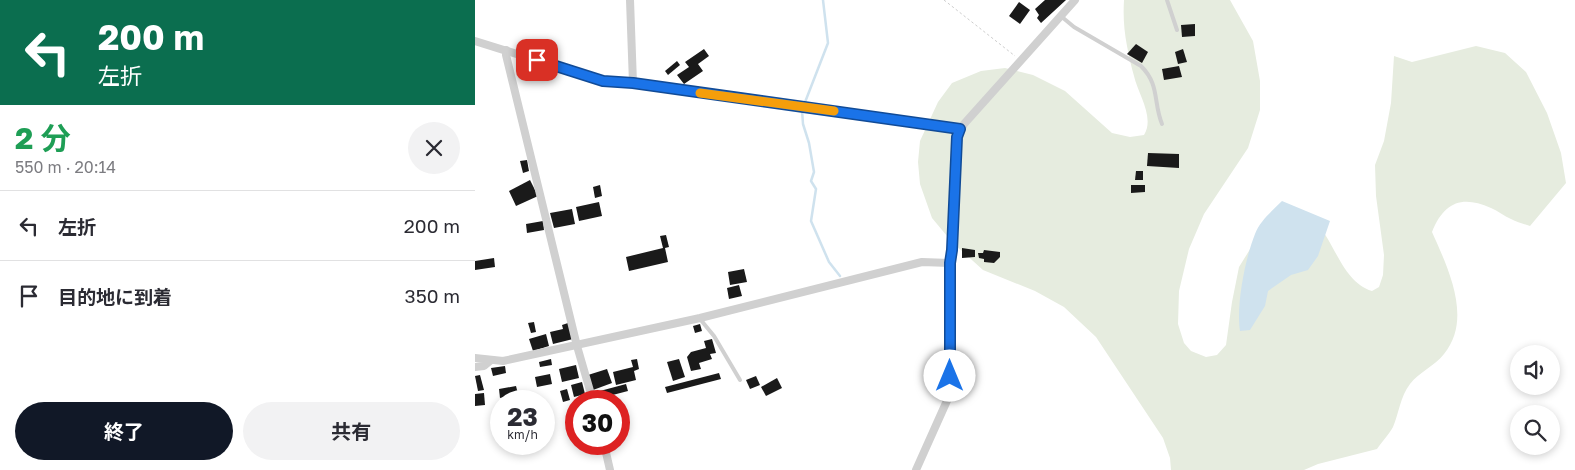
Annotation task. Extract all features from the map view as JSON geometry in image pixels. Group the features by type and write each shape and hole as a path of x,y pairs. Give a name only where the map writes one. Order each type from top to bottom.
{"street":[{"path":"630,0 633,83"},
{"path":"916,470 950,394 950,263 957,137 960,129 1062,17 1075,0"},
{"path":"475,41 603,81 633,83 960,129"},
{"path":"506,50 577,346 590,390"},
{"path":"475,358 503,361 699,318 922,262 950,263"},
{"path":"475,367 484,366 490,361"},
{"path":"607,455 610,470"}],"lane":[{"path":"1167,0 1177,30"},
{"path":"1062,17 1074,27 1141,66 1147,72 1158,97 1159,115 1162,124"},
{"path":"699,318 714,336 740,380"}],"path":[{"path":"944,0 1006,47 1021,61"}],"shaded area":[{"path":"1124,0 1230,0 1253,41 1260,81 1260,110 1248,148 1204,214 1189,249 1179,291 1178,324 1184,343 1191,351 1206,357 1217,355 1226,345 1239,267 1262,230 1291,207 1305,212 1316,222 1349,274 1359,284 1372,291 1379,287 1383,275 1384,255 1376,196 1375,165 1384,141 1391,103 1394,56 1412,62 1476,46 1505,53 1526,72 1547,113 1561,153 1566,183 1530,226 1513,220 1491,208 1471,202 1455,204 1442,214 1432,232 1445,261 1455,293 1457,325 1452,340 1444,354 1410,384 1402,400 1393,427 1377,449 1318,464 1304,470 1171,470 1170,458 1163,438 1096,337 1064,307 1035,291 983,270 952,242 932,218 920,184 918,162 920,141 938,102 952,83 981,71 1005,68 1033,75 1065,91 1112,133 1130,137 1144,135 1148,121 1147,113 1136,83 1128,50 1124,23"}],"water":[{"path":"1282,201 1330,221 1318,256 1308,270 1291,275 1268,291 1265,306 1250,330 1240,331 1240,295 1251,244 1260,225"}],"building":[{"path":"1045,0 1066,0 1041,23 1037,18 1039,15 1035,9"},
{"path":"1019,2 1030,10 1020,24 1009,16"},
{"path":"1195,24 1195,36 1182,37 1181,25"},
{"path":"1136,44 1148,52 1142,63 1127,54"},
{"path":"704,49 709,56 698,64 703,71 684,84 677,75 689,67 685,62"},
{"path":"1183,49 1187,62 1178,64 1175,52"},
{"path":"677,61 680,65 668,75 665,71"},
{"path":"1179,66 1182,77 1164,80 1162,69"},
{"path":"1148,153 1179,154 1179,168 1147,166"},
{"path":"527,160 529,171 523,173 520,161"},
{"path":"1136,171 1143,171 1143,180 1135,180"},
{"path":"530,180 538,196 516,206 509,191"},
{"path":"600,185 602,196 595,198 593,187"},
{"path":"1131,185 1145,185 1145,192 1131,193"},
{"path":"599,202 602,216 579,221 576,207"},
{"path":"572,209 575,224 554,228 550,213"},
{"path":"543,221 544,230 527,233 526,224"},
{"path":"666,235 669,247 665,248 668,262 629,271 626,257 663,248 660,236"},
{"path":"962,248 975,250 975,257 962,258"},
{"path":"984,250 1000,252 1000,257 994,263 984,262 984,259 979,258 978,253 983,253"},
{"path":"494,258 495,267 475,270 475,261"},
{"path":"744,269 747,282 730,285 728,272"},
{"path":"739,285 742,296 729,299 727,288"},
{"path":"534,322 536,332 531,333 528,323"},
{"path":"568,323 573,339 553,344 550,332 563,329 562,325"},
{"path":"700,324 702,331 695,333 693,326"},
{"path":"546,334 549,346 533,351 529,339"},
{"path":"712,339 716,353 710,354 712,359 699,363 701,369 691,371 687,357 691,352 706,348 704,341"},
{"path":"551,359 552,365 540,367 539,362"},
{"path":"637,359 639,369 634,371 636,380 616,385 613,372 633,367 631,360"},
{"path":"679,359 685,377 673,381 667,362"},
{"path":"576,365 579,378 562,382 559,369"},
{"path":"505,366 506,373 493,376 491,368"},
{"path":"607,369 612,383 593,390 588,375"},
{"path":"719,373 721,379 667,393 665,387"},
{"path":"550,374 552,384 537,387 535,377"},
{"path":"480,375 484,390 478,391 475,376"},
{"path":"756,376 760,385 750,389 746,380"},
{"path":"777,378 782,388 766,396 761,387"},
{"path":"582,382 584,390 572,390 571,385"},
{"path":"626,384 628,390 604,390"},
{"path":"516,386 517,390 499,390"},
{"path":"567,389 565,390 565,401 563,402 560,391"},
{"path":"484,393 485,405 475,406 475,394"}],"waterway":[{"path":"823,0 828,43 802,110 803,124 809,143 814,172 811,181 816,189 811,221 829,262 840,276"}],"slow traffic":[{"path":"700,93 834,111"}],"route":[{"path":"537,60 603,81 633,83 960,129 957,137 950,263 950,376"}]}
